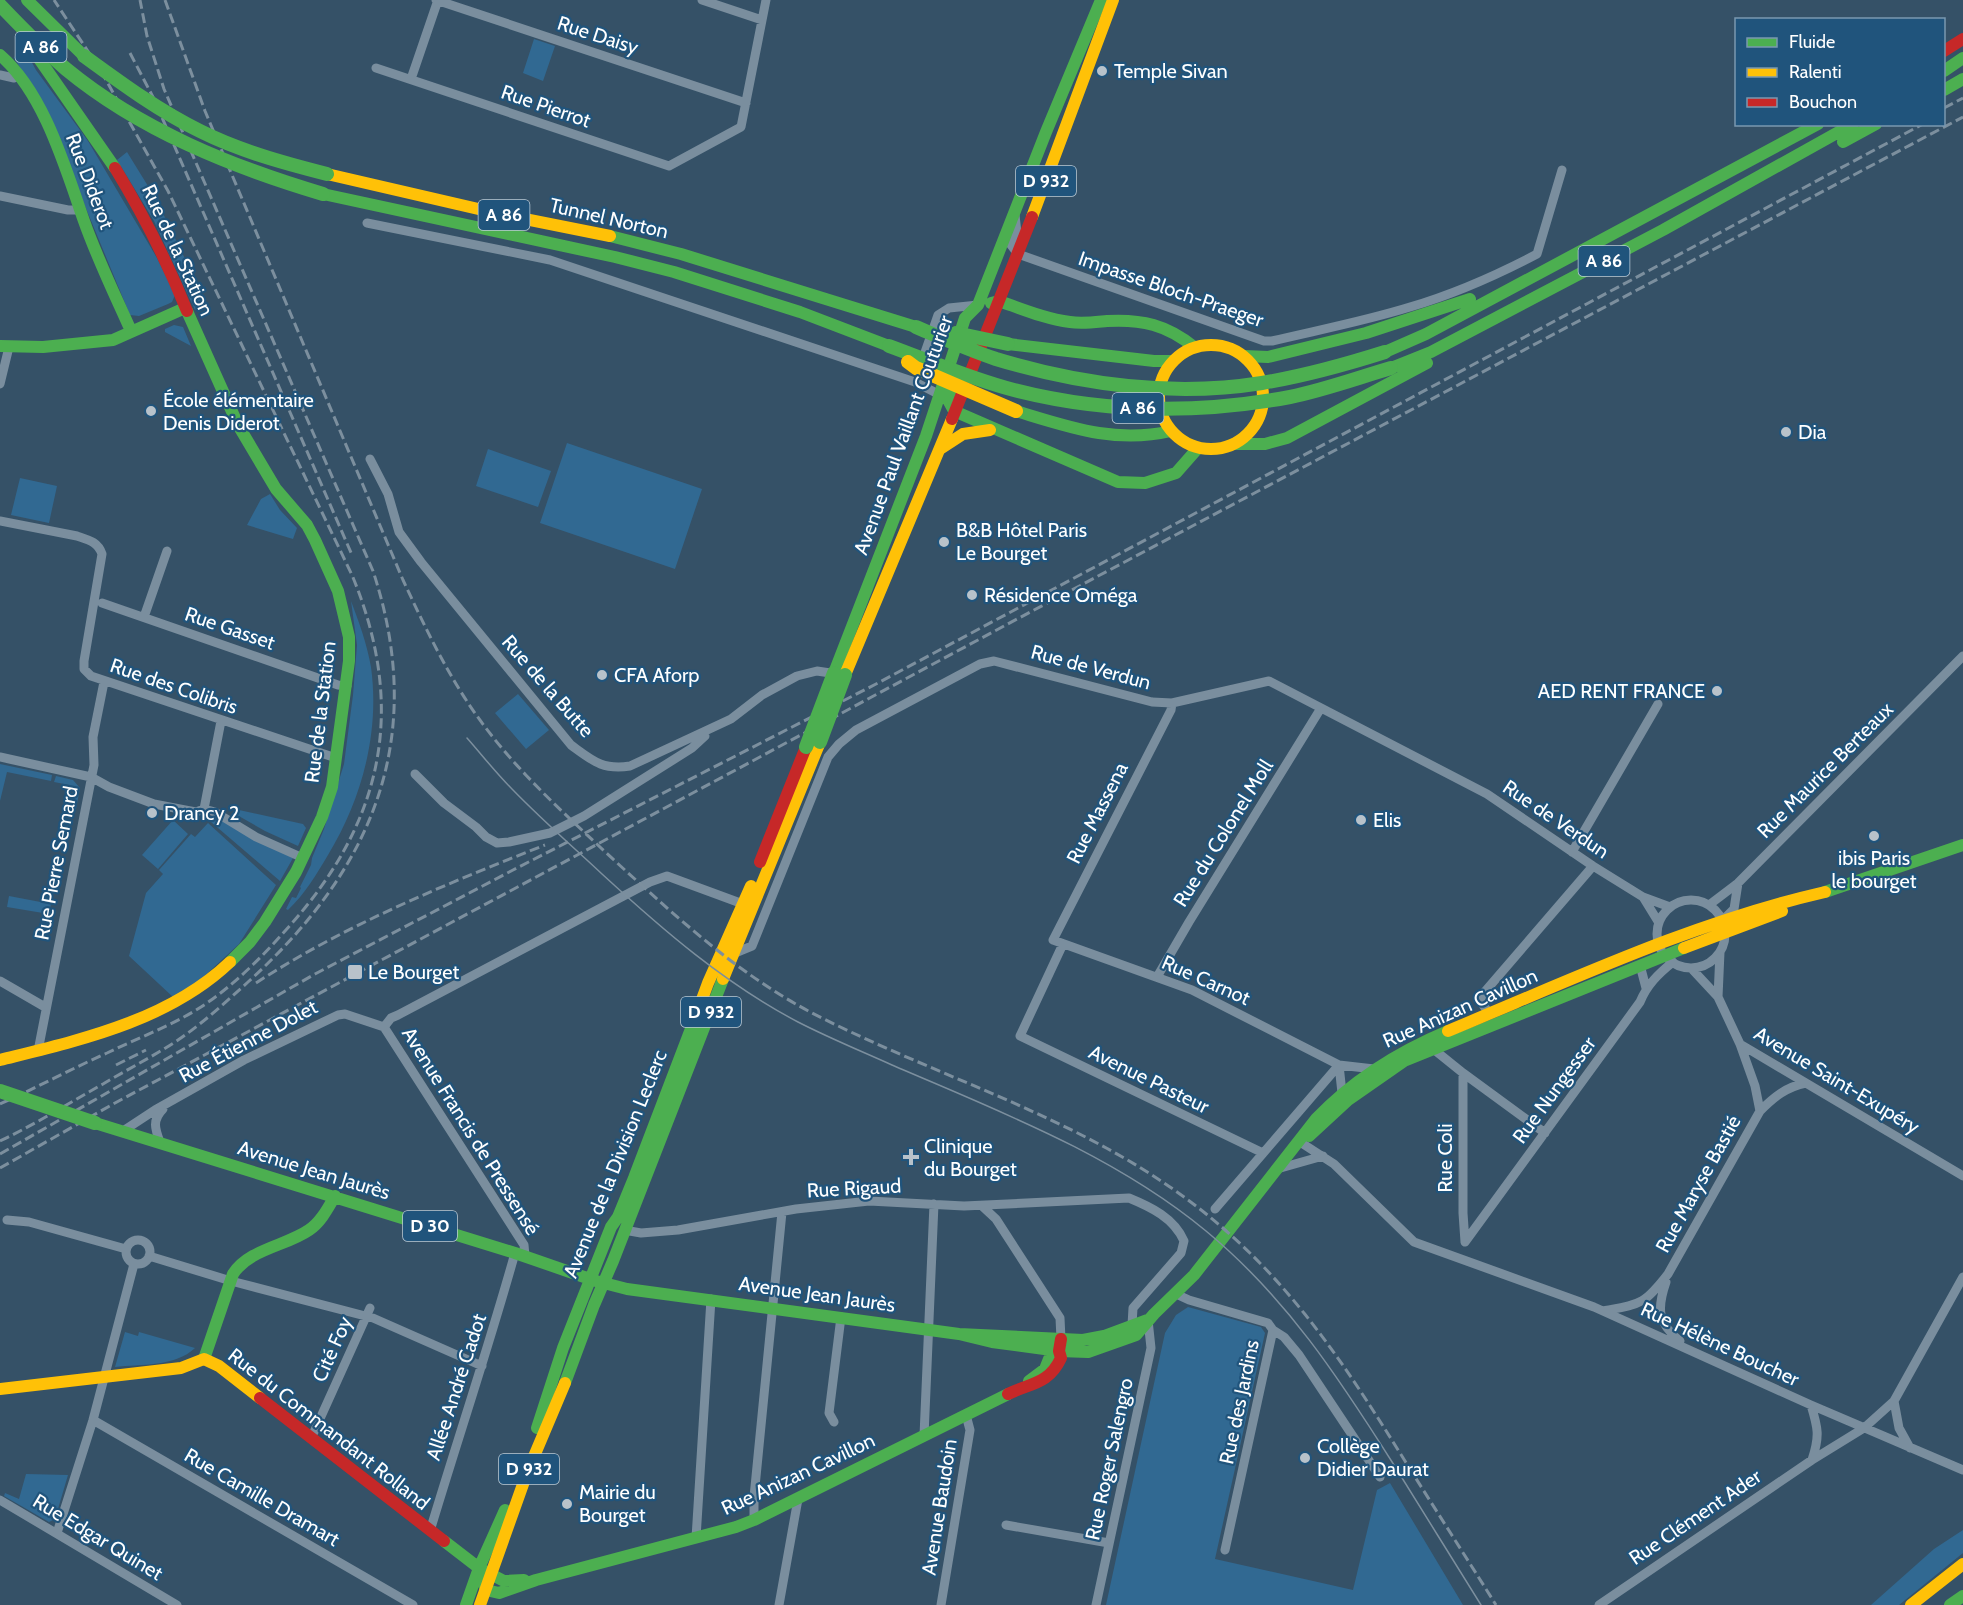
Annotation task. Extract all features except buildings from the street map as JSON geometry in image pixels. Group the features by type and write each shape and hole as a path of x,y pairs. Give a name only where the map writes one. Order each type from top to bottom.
{"main road":[{"name":"Rue de la Station","path":"0,1067 5,1058 84,1039 182,999 236,957 250,942 265,922 303,858 322,817 332,787 347,686 349,637 338,591 307,525 276,489 238,424 157,242 101,146 29,44 9,14 3,0"},
{"name":"Tunnel Norton","path":"27,0 84,56 126,87 201,131 241,148 291,165 327,174 500,214 611,236 681,254 916,327"},
{"name":"Avenue Paul Vaillant Couturier","path":"840,674 939,451 954,353 965,318 978,305 1101,0"},
{"name":"Avenue Paul Vaillant Couturier","path":"840,674 902,501 947,402 999,302 1113,0"},
{"name":"Tunnel Norton","path":"0,5 43,49 87,84 139,118 216,158 283,183 323,194 615,257 674,272 800,312 889,346"},
{"path":"1945,50 1963,39"},
{"name":"Rue Diderot","path":"0,55 14,67 38,104 131,331"},
{"path":"1945,70 1963,58"},
{"path":"1945,89 1963,80"},
{"name":"A 86","path":"916,327 989,356 1024,366 1080,380 1153,390 1201,390 1252,385 1326,370 1385,352 1426,334 1814,126"},
{"name":"A 86","path":"889,346 1014,390 1073,401 1163,410 1214,407 1290,396 1391,368 1431,352 1663,230 1850,126"},
{"path":"1776,168 1793,168 1872,126"},
{"path":"1244,356 1257,374 1263,395 1256,424 1234,444 1222,448 1198,448 1179,439 1171,431 1161,411 1159,388 1172,361 1194,347 1211,345 1228,348 1244,356 1268,357 1366,333 1449,308 1485,293 1493,297"},
{"path":"978,305 999,302 1047,318 1073,323 1124,320 1151,323 1180,336 1194,347"},
{"path":"4,346 43,347 113,340 185,308"},
{"path":"916,327 937,328 976,339 1031,348 1172,361"},
{"path":"889,346 916,368 1016,411 1085,431 1123,436 1158,436 1171,431"},
{"path":"1234,444 1265,444 1287,438 1430,362 1431,352"},
{"path":"947,402 996,429 1118,482 1145,483 1176,473 1198,448"},
{"path":"939,451 958,435 970,430 996,429"},
{"name":"Avenue de la Division Leclerc","path":"466,1605 539,1423 557,1367 597,1281 624,1230 759,889 820,742 840,674"},
{"name":"Avenue de la Division Leclerc","path":"480,1605 513,1511 564,1387 611,1227 618,1217 634,1178 708,983 743,904 806,747 840,674"},
{"path":"1665,954 1724,926 1798,898 1830,891 1963,845"},
{"name":"Rue Anizan Cavillon","path":"1060,1345 1088,1352 1136,1335 1194,1275 1316,1119 1342,1093 1374,1069 1434,1036 1490,1014 1665,954"},
{"name":"Rue Anizan Cavillon","path":"1300,1142 1320,1128 1346,1102 1404,1061 1665,954"},
{"name":"Avenue Jean Jaurès","path":"0,1091 95,1123 335,1196 627,1289 959,1334 1013,1335 1060,1345"},
{"path":"204,1359 231,1281 240,1263 309,1230 319,1221 335,1196"},
{"name":"Rue Anizan Cavillon","path":"1060,1345 1094,1338 1148,1320"},
{"name":"Rue Anizan Cavillon","path":"486,1590 499,1593 536,1580 736,1527 754,1520 1025,1386 1034,1385 1052,1376 1061,1358 1060,1345"},
{"name":"Rue du Commandant Rolland","path":"0,1389 181,1368 204,1359 219,1366 430,1531 479,1568 492,1575"},
{"path":"1911,1605 1963,1564"},
{"path":"479,1568 486,1590"},
{"name":"Rue Anizan Cavillon","path":"492,1575 504,1581 536,1580"},
{"path":"1950,1605 1963,1596"}],"street":[{"path":"411,79 438,0"},
{"name":"Rue Daisy","path":"438,0 746,103"},
{"path":"702,0 762,20"},
{"path":"746,103 766,0"},
{"name":"Rue Pierrot","path":"376,68 669,166 741,127 746,103"},
{"path":"0,75 14,78 20,76"},
{"name":"Impasse Bloch-Praeger","path":"1018,254 1210,323 1264,341 1272,341 1409,308 1438,298 1537,254 1562,170"},
{"path":"0,196 68,210 80,210"},
{"name":"Avenue Paul Vaillant Couturier","path":"1015,214 1017,233 1011,245 1018,254"},
{"path":"367,223 550,260 915,382 947,402"},
{"path":"915,382 938,315 949,308 978,305"},
{"path":"0,384 4,346"},
{"name":"Rue de la Butte","path":"370,459 388,494 399,531 439,585 571,745 594,762 615,768 630,766 731,718 762,695 797,676 818,671 840,674"},
{"name":"Rue des Colibris","path":"0,521 77,536 90,540 100,548 102,554 84,669 91,676 336,758"},
{"path":"144,617 167,551"},
{"name":"Rue Gasset","path":"102,603 338,685 347,686"},
{"name":"Rue Maurice Berteaux","path":"1709,905 1738,883 1963,656"},
{"name":"Rue de Verdun","path":"735,953 752,946 828,757 839,744 856,730 980,664 994,661 1152,702 1172,703 1269,681 1487,794 1643,897 1670,907"},
{"name":"Rue Pierre Semard","path":"38,1051 94,765 93,732 104,682"},
{"name":"Rue Massena","path":"1053,940 1171,710 1172,703"},
{"path":"1572,852 1658,704"},
{"name":"Rue du Colonel Moll","path":"1158,977 1189,922 1321,708"},
{"path":"204,809 221,721"},
{"path":"415,774 444,803 486,837 497,843 509,842 550,832 584,816 692,748 716,726"},
{"path":"0,757 91,777 154,804 196,812 204,809 215,812 256,837 303,858"},
{"path":"1490,1014 1483,1005 1482,995 1593,866"},
{"path":"384,1027 392,1018 650,882 667,876 743,904"},
{"path":"1724,926 1734,909 1738,883"},
{"name":"Rue de Verdun","path":"1643,897 1659,923"},
{"path":"1689,900 1709,905 1717,912 1724,926 1724,943 1720,952 1702,966 1691,968 1682,966 1665,954 1659,923 1670,907 1679,902 1689,900"},
{"name":"Rue Carnot","path":"1053,940 1192,990 1339,1065"},
{"name":"Avenue Pasteur","path":"1063,944 1020,1036 1263,1153"},
{"path":"1718,997 1720,952"},
{"name":"Rue Nungesser","path":"1465,1242 1640,1002 1646,988 1659,973 1665,954"},
{"path":"1640,965 1646,988"},
{"name":"Avenue Saint-Exupéry","path":"1691,968 1718,997 1740,1044 1963,1176"},
{"path":"0,981 45,1007"},
{"name":"Rue Étienne Dolet","path":"123,1131 244,1060 338,1015 345,1014 384,1027"},
{"name":"Avenue Francis de Pressensé","path":"384,1027 524,1245 520,1254"},
{"name":"Rue Maryse Bastié","path":"1740,1044 1755,1086 1760,1111"},
{"path":"1432,1048 1463,1074 1545,1133"},
{"path":"1339,1065 1374,1069"},
{"path":"1339,1065 1342,1093"},
{"path":"1215,1209 1339,1065"},
{"name":"Rue Coli","path":"1463,1074 1465,1242"},
{"name":"Rue Maryse Bastié","path":"1603,1311 1642,1302 1653,1294 1668,1274 1760,1111 1779,1093 1806,1083"},
{"name":"Rue Étienne Dolet","path":"140,1136 154,1128 156,1116 170,1104"},
{"path":"138,1121 140,1136"},
{"path":"154,1128 160,1142"},
{"name":"Rue Hélène Boucher","path":"1300,1142 1334,1164 1414,1242 1603,1311 1811,1405 1963,1470"},
{"path":"1277,1169 1323,1156"},
{"name":"Rue Rigaud","path":"624,1230 641,1233 678,1230 782,1212 869,1202 982,1206 1129,1198 1153,1208 1178,1229 1184,1241 1181,1253 1133,1308 1132,1325"},
{"path":"924,1436 934,1204"},
{"path":"982,1206 996,1220 1060,1318 1060,1345"},
{"path":"754,1520 754,1497 782,1212"},
{"path":"8,1220 29,1222 126,1249"},
{"path":"134,1241 141,1241 149,1248 149,1256 145,1262 134,1264 128,1260 126,1249 134,1241"},
{"name":"Allée André Cadot","path":"430,1531 520,1254"},
{"path":"149,1256 231,1281 368,1312 482,1366"},
{"path":"57,1533 93,1420 134,1264"},
{"name":"Rue Maryse Bastié","path":"1668,1274 1659,1302 1663,1320 1670,1332 1692,1350"},
{"name":"Rue Clément Ader","path":"1599,1605 1812,1460 1864,1428 1894,1401 1963,1277"},
{"name":"Rue des Jardins","path":"1176,1294 1189,1300 1268,1323 1273,1330 1225,1550"},
{"path":"696,1538 711,1299"},
{"name":"Cité Foy","path":"310,1436 314,1432 368,1312"},
{"path":"834,1422 829,1413 841,1317"},
{"name":"Rue Roger Salengro","path":"1096,1605 1151,1348 1148,1320"},
{"path":"1273,1330 1284,1337 1299,1355 1380,1477"},
{"path":"1894,1401 1899,1428 1910,1448"},
{"path":"1811,1405 1819,1432 1812,1460"},
{"name":"Avenue Baudoin","path":"941,1605 970,1430 966,1415"},
{"name":"Rue Camille Dramart","path":"93,1420 413,1605"},
{"path":"779,1605 798,1499"},
{"name":"Rue Edgar Quinet","path":"0,1500 177,1605"},
{"path":"1006,1525 1109,1543"},
{"path":"155,1605 160,1595"}],"shaded area":[{"path":"534,39 555,46 543,81 523,73"},
{"path":"24,48 36,70 88,141 157,258 175,295 172,302 139,316 130,315 42,102 14,58 18,51"},
{"path":"127,152 156,199 207,304 195,310 154,221 117,160"},
{"path":"174,325 183,327 191,346 165,332 165,329"},
{"path":"567,443 702,489 675,569 540,523"},
{"path":"488,449 551,471 538,507 476,486"},
{"path":"20,478 57,486 49,523 11,515"},
{"path":"270,494 280,510 297,528 293,539 247,525 261,499"},
{"path":"351,601 371,667 373,716 366,764 340,834 310,884 288,910 286,909 292,897 296,898 311,865 344,764 357,645"},
{"path":"518,694 549,730 526,749 495,713"},
{"path":"0,764 52,775 51,781 7,772 0,801"},
{"path":"56,776 73,780 80,788 76,809 70,807 73,791 69,785 54,782"},
{"path":"239,810 303,824 306,828 298,846 237,815"},
{"path":"216,817 293,858 280,881 211,822"},
{"path":"173,820 188,834 158,869 142,855"},
{"path":"208,823 276,885 239,944 198,982 173,997 129,956 146,893 163,874 159,870 191,834 195,837"},
{"path":"9,896 51,904 49,914 7,907"},
{"path":"1188,1307 1261,1327 1265,1333 1215,1559 1353,1590 1377,1490 1390,1483 1463,1605 1106,1605 1165,1333 1176,1315"},
{"path":"125,1332 138,1336 139,1332 195,1348 178,1359 168,1362 115,1367"},
{"path":"26,1474 68,1475 55,1519 49,1522 4,1496 5,1493 19,1499"},
{"path":"1963,1530 1963,1553 1899,1605 1871,1605 1934,1549"}],"tram line":[{"path":"467,738 523,800 625,895 671,935 745,990 821,1034 1015,1118 1095,1157 1171,1204 1206,1231 1261,1283 1309,1340 1353,1401 1481,1605"}],"railway":[{"path":"0,1104 190,1014 224,990 256,962 318,891 345,849 364,807 376,764 381,719 379,673 369,625 352,575 168,191 101,71 54,0"},
{"path":"0,1141 178,1040 248,982 292,939 328,894 357,846 378,797 391,745 394,690 389,632 373,571 164,89 147,36 140,0"},
{"path":"165,0 205,111 403,580 446,667 492,736 542,792 615,861 714,948 767,986 824,1019 1062,1125 1108,1149 1153,1176 1196,1206 1229,1233 1286,1292 1336,1356 1360,1390 1496,1605"},
{"path":"130,53 154,99 352,555"},
{"path":"1945,107 1963,98"},
{"path":"0,1168 115,1103 1004,626 1963,117"},
{"path":"0,1154 315,974 876,684 1919,126"},
{"path":"256,983 360,924 545,845"},
{"path":"116,1065 146,1050"}],"traffic: fast":[{"path":"27,0 84,56"},
{"path":"834,673 926,436 965,318 978,305 1101,0"},
{"path":"0,5 66,69 125,110 156,128 221,159 323,194"},
{"path":"26,40 115,168"},
{"path":"0,55 29,89 41,110 61,155 95,249 131,331"},
{"path":"84,56 155,106 200,131 278,161 327,174"},
{"path":"1945,70 1963,58"},
{"path":"1945,89 1963,79"},
{"path":"1385,352 1426,334 1814,126"},
{"path":"1391,368 1431,352 1663,230 1849,126"},
{"path":"1843,142 1872,126"},
{"path":"323,194 615,257 674,272 800,312 889,346"},
{"path":"610,236 681,254 916,327"},
{"path":"1244,356 1268,357 1366,333 1470,299"},
{"path":"991,303 999,301 1061,321 1084,323 1132,321 1154,325 1174,333 1194,347"},
{"path":"0,346 43,347 113,340 185,308"},
{"path":"187,311 238,425 276,489 307,525 315,540 338,591 349,637 349,661 332,787 322,817 296,872 265,922 250,942 230,962"},
{"path":"916,327 996,359 1028,368 1094,382 1162,388 1195,389 1262,383 1324,370 1385,352"},
{"path":"956,333 1008,344"},
{"path":"1008,344 1154,361 1172,361"},
{"path":"889,346 998,386 1048,398 1117,407 1186,408 1255,403 1290,397 1391,368"},
{"path":"1234,444 1265,444 1287,438 1427,363"},
{"path":"957,375 948,400 954,411 1118,482 1145,483 1176,473 1198,448"},
{"path":"1016,411 1074,428 1111,435 1150,435 1171,431"},
{"path":"806,747 834,673"},
{"path":"820,742 845,675"},
{"path":"1825,892 1963,845"},
{"path":"1309,1136 1348,1100 1404,1061 1684,948"},
{"path":"565,1383 723,979"},
{"path":"537,1428 563,1348 611,1227 618,1217 634,1178 694,1021"},
{"path":"959,1334 992,1342 1059,1351 1088,1352 1136,1335 1194,1275 1316,1119 1330,1105 1377,1068 1411,1048 1448,1031"},
{"path":"0,1091 95,1123"},
{"path":"95,1123 515,1253 590,1279"},
{"path":"204,1359 233,1274 248,1259 258,1253 313,1227 335,1196"},
{"path":"596,1281 627,1289 959,1334 1083,1340 1104,1336 1147,1320"},
{"path":"1029,1381 1045,1369 1051,1354 1059,1351"},
{"path":"483,1581 486,1590 499,1593 536,1580 736,1527 1008,1394"},
{"path":"466,1605 479,1568 505,1510"},
{"path":"444,1541 479,1568 504,1581 524,1580"},
{"path":"1950,1605 1963,1596"}],"traffic: slow":[{"path":"1032,217 1113,0"},
{"path":"327,174 500,214 610,236"},
{"path":"1211,345 1231,349 1248,360 1259,377 1263,397 1259,417 1248,434 1231,445 1211,449 1191,445 1174,434 1163,417 1159,397 1163,377 1174,360 1191,349 1211,345"},
{"path":"908,362 916,368 1016,411"},
{"path":"845,675 952,419"},
{"path":"940,449 963,434 990,430"},
{"path":"723,979 820,742"},
{"path":"694,1021 708,983 751,886"},
{"path":"1448,1031 1681,936 1776,904 1825,892"},
{"path":"1684,948 1782,911"},
{"path":"0,1060 92,1036 151,1014 206,982 230,962"},
{"path":"0,1389 181,1368 204,1359 219,1366 260,1398"},
{"path":"480,1605 527,1473 565,1383"},
{"path":"1911,1605 1963,1564"}],"traffic: jam":[{"path":"1945,50 1963,39"},
{"path":"115,168 154,238 187,311"},
{"path":"952,419 1032,217"},
{"path":"760,862 806,747"},
{"path":"1008,1394 1039,1382 1051,1373 1061,1358 1059,1351 1061,1339"},
{"path":"260,1398 444,1541"}],"place":[{"name":"Temple Sivan","path":"1102,71"},
{"name":"École élémentaire Denis Diderot","path":"151,411"},
{"name":"Dia","path":"1786,432"},
{"name":"B&B Hôtel Paris Le Bourget","path":"944,542"},
{"name":"Résidence Oméga","path":"972,595"},
{"name":"CFA Aforp","path":"602,675"},
{"name":"AED RENT FRANCE","path":"1717,691"},
{"name":"Drancy 2","path":"152,813"},
{"name":"Elis","path":"1361,820"},
{"name":"ibis Paris le bourget","path":"1874,836"},
{"name":"Le Bourget","path":"355,972"},
{"name":"Clinique du Bourget","path":"911,1157"},
{"name":"Collège Didier Daurat","path":"1305,1458"},
{"name":"Mairie du Bourget","path":"567,1504"}]}
